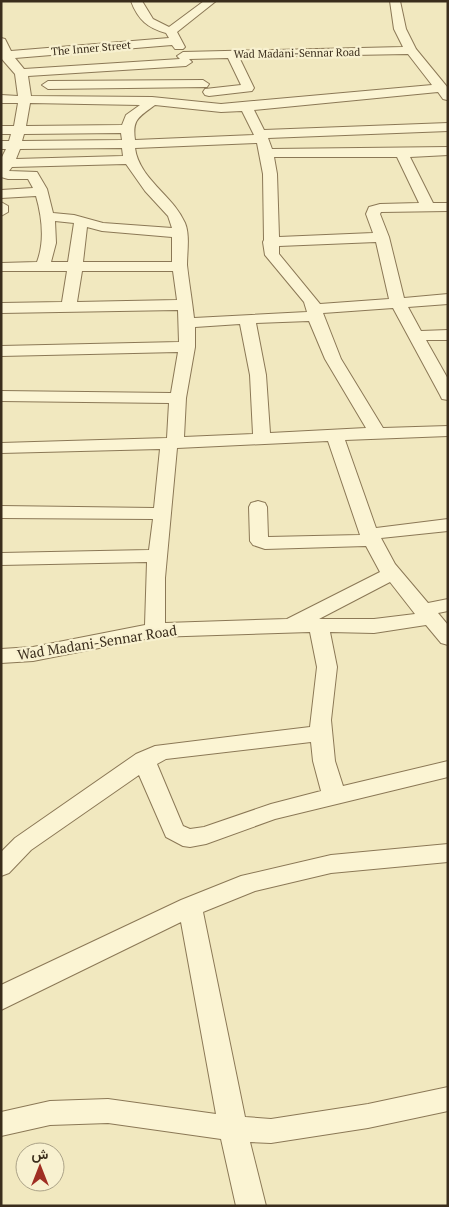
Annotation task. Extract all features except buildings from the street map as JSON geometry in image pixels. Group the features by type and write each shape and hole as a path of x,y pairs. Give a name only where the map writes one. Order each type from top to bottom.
{"street":[{"path":"136,1 146,21 174,36 184,59 221,108"},
{"path":"174,36 211,1"},
{"path":"395,1 400,29 411,50 443,86"},
{"name":"The Inner Street","path":"5,55 174,36"},
{"path":"1,41 5,55 21,73 24,86 20,129 16,145 3,168"},
{"name":"Wad Madani-Sennar Road","path":"21,73 232,54 411,50"},
{"path":"9,86 248,88 232,54"},
{"path":"1,108 23,104 152,101 221,108 246,108 443,86"},
{"path":"1,99 23,104"},
{"path":"152,101 130,118 128,137 130,160 150,188 177,220 187,323 187,347 178,398 154,578 155,630"},
{"path":"246,108 263,142 270,174 270,242 272,255 311,301 333,359 377,433"},
{"path":"263,142 358,130 448,127"},
{"path":"1,130 20,129 128,137 263,142 365,153 448,150"},
{"path":"358,130 365,153"},
{"path":"1,145 128,137"},
{"path":"402,153 428,208"},
{"path":"3,168 130,160"},
{"path":"3,168 32,175 39,185 46,216 48,251 43,266"},
{"path":"1,194 40,192"},
{"path":"1,206 1,212"},
{"path":"448,207 374,210 373,214 382,237 398,303 448,395"},
{"path":"46,216 102,227 179,233"},
{"path":"69,307 81,222"},
{"path":"270,242 382,237"},
{"path":"1,267 180,266"},
{"path":"187,323 247,319 448,299"},
{"path":"1,308 185,305"},
{"path":"247,319 258,375 262,438"},
{"path":"416,336 448,335"},
{"path":"1,351 187,347"},
{"path":"1,396 178,398"},
{"path":"1,448 100,447 334,434 448,431"},
{"path":"334,434 371,537 391,574 448,638"},
{"path":"258,507 259,538 260,541 265,543 371,537 448,525"},
{"path":"1,512 163,514"},
{"path":"1,559 157,556"},
{"name":"Wad Madani-Sennar Road","path":"1,656 33,654 155,630 291,624 391,574"},
{"path":"291,624 320,626 388,625 426,614 448,605"},
{"path":"320,626 327,666 320,720 324,761 334,796"},
{"path":"1,867 23,844 144,760 163,752 322,733"},
{"path":"144,760 174,831 183,837 190,838 206,835 270,812 448,769"},
{"path":"1,999 18,988 190,907 250,882 331,864 448,853"},
{"path":"190,907 233,1129 251,1206"},
{"path":"1,1124 50,1113 108,1111 196,1122 233,1129 271,1131 368,1116 448,1099"}]}
